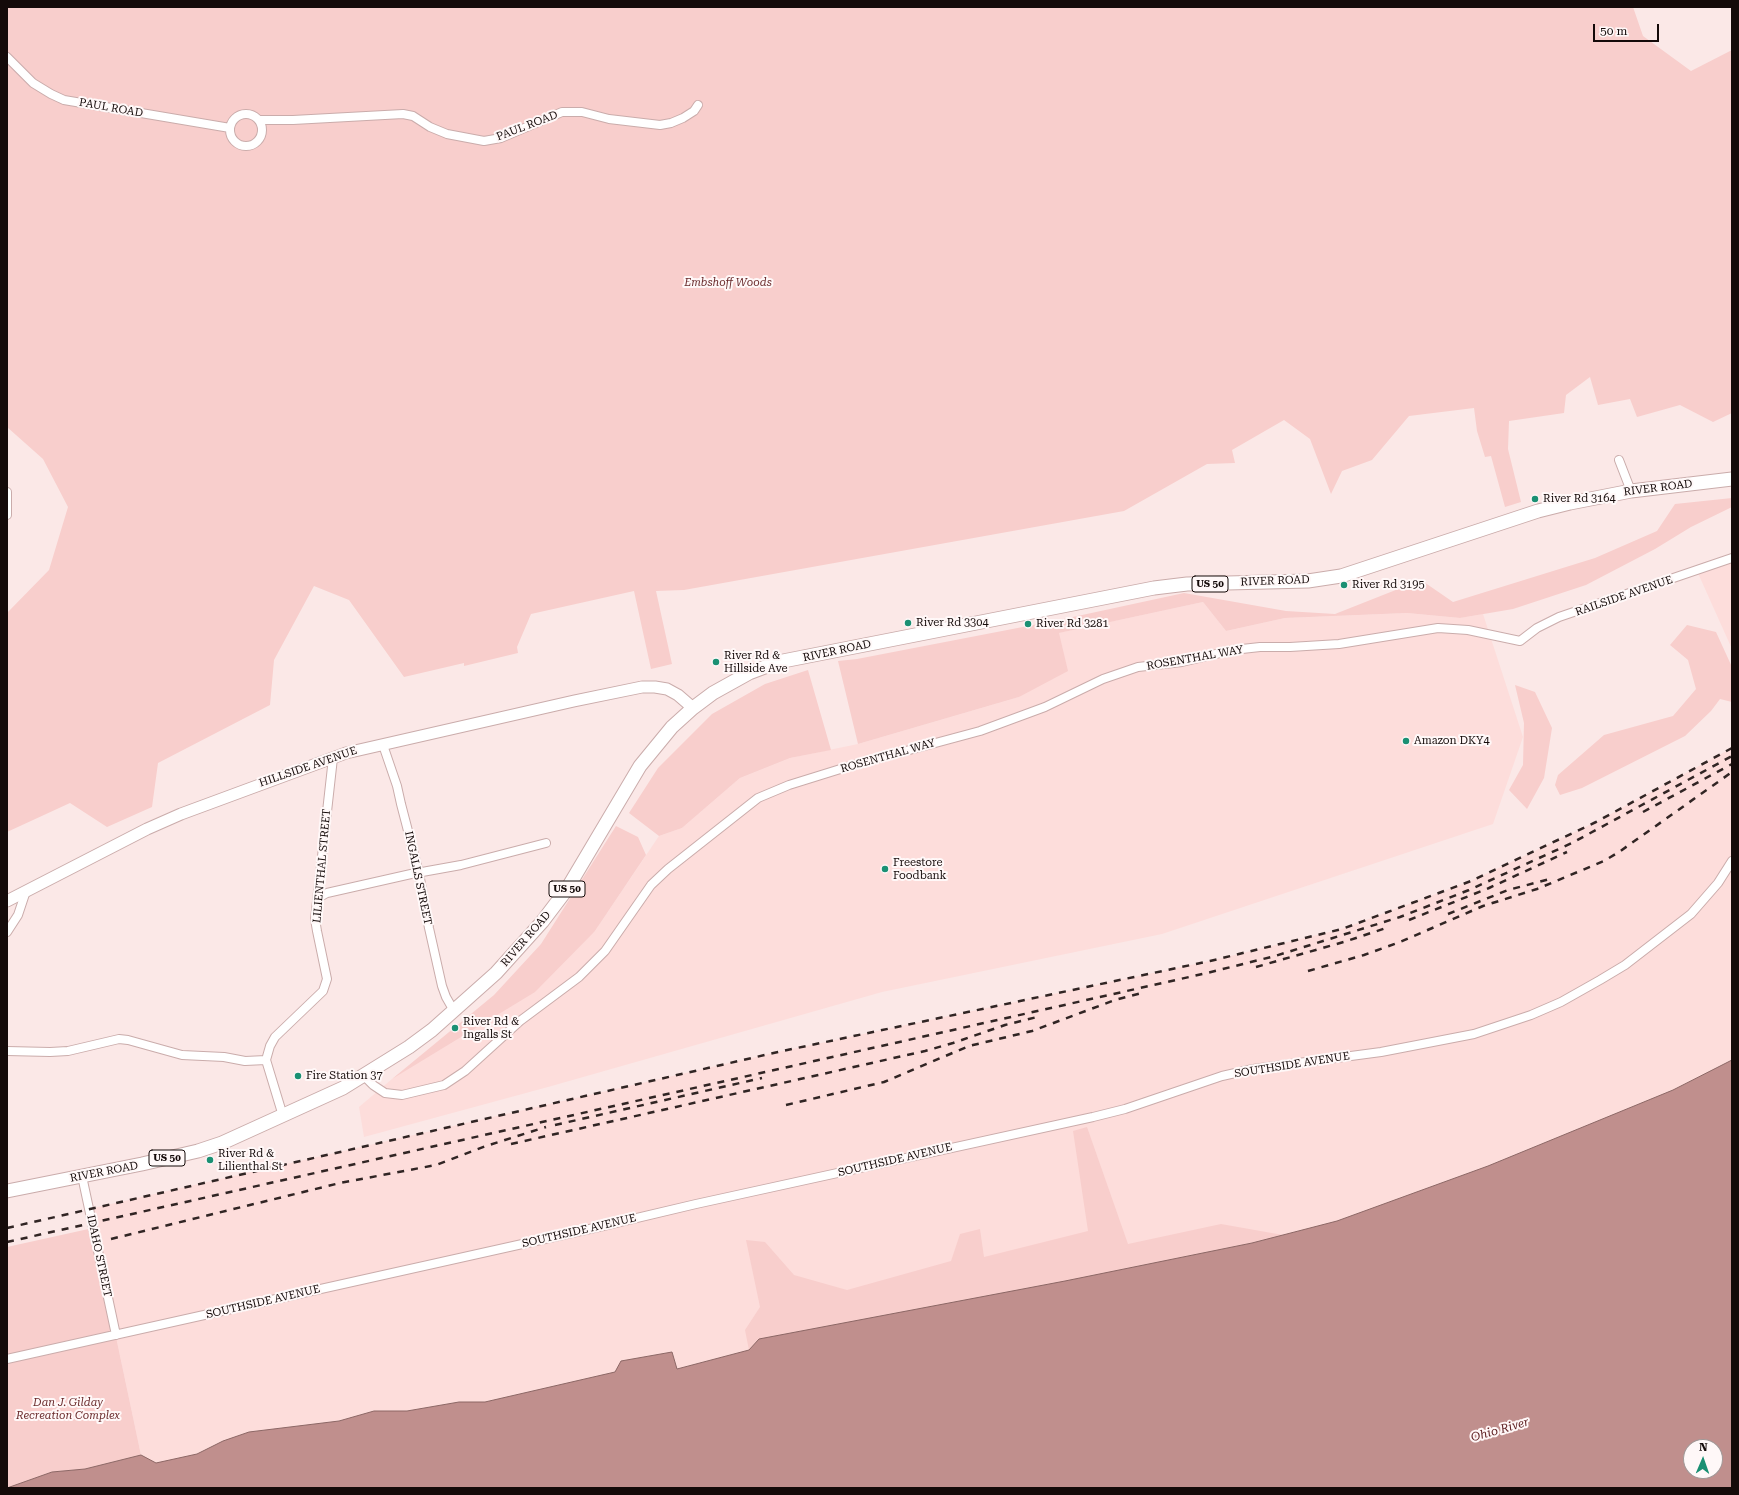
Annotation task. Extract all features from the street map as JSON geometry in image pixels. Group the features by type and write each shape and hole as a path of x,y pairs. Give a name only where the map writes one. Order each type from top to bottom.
{"main road":[{"name":"RIVER ROAD","path":"7,1191 198,1151 222,1144 343,1088 409,1047 454,1011 496,973 542,922 567,889 640,766 672,727 693,708 713,693 749,673 778,662 1154,588 1187,584 1308,581 1341,576 1570,503 1631,491 1732,479"}],"street":[{"name":"PAUL ROAD","path":"7,57 33,83 64,100 230,128 233,121 242,115 253,116 259,120 293,120 403,114 413,116 430,127 447,134 484,141 501,138 562,112 582,112 609,119 660,125 671,123 683,118 694,111 698,105"},
{"path":"230,128 230,133 235,142 245,146 250,146 255,144 261,135 262,130 259,120"},
{"path":"1619,460 1631,491"},
{"path":"7,492 7,515"},
{"name":"RAILSIDE AVENUE","path":"1520,641 1537,628 1559,617 1732,558"},
{"name":"ROSENTHAL WAY","path":"364,1076 373,1085 386,1093 402,1095 444,1085 465,1071 520,1021 579,977 605,951 651,885 668,869 728,820 758,798 788,785 857,764 980,731 1045,707 1102,679 1138,667 1182,662 1247,648 1339,644 1438,628 1468,630 1520,641"},
{"name":"HILLSIDE AVENUE","path":"7,901 147,829 181,814 291,772 362,749 642,687 655,686 667,689 678,695 693,708"},
{"name":"INGALLS STREET","path":"383,745 396,780 419,873 442,986 446,998 454,1011"},
{"name":"LILIENTHAL STREET","path":"266,1060 270,1046 275,1037 321,994 326,986 326,973 316,931 316,919 333,758"},
{"path":"318,898 327,893 461,865 546,843"},
{"name":"SOUTHSIDE AVENUE","path":"7,1359 596,1228 712,1200 1125,1109 1222,1076 1253,1069 1381,1052 1444,1041 1494,1028 1531,1015 1561,1002 1625,965 1691,914 1718,883 1732,861"},
{"path":"7,932 18,915 26,892"},
{"path":"7,1050 50,1052 68,1051 119,1039 128,1040 182,1055 224,1057 245,1061 266,1060 283,1116"},
{"name":"IDAHO STREET","path":"82,1176 116,1335"}],"shaded area":[{"path":"1732,558 1732,649 1697,571"},
{"path":"1203,602 1226,631 1285,618 1407,613 1460,618 1483,614 1523,737 1493,824 1162,934 882,992 548,1087 364,1137 359,1107 392,1079 595,931 659,836 682,828 740,778 790,758 858,744 1019,697 1058,633"},
{"path":"1732,748 1732,1060 1673,1090 1488,1166 1337,1221 1252,1243 749,1350 676,1369 672,1352 622,1361 616,1372 485,1402 459,1402 407,1411 374,1411 339,1421 249,1432 223,1441 197,1454 156,1464 141,1455 89,1209 778,1052 1210,961 1342,929 1471,881 1596,822"}],"green space":[{"name":"Embshoff Woods","path":"7,7 1633,7 1643,36 1691,71 1732,50 1732,413 1713,422 1680,405 1637,417 1630,399 1598,405 1590,377 1566,395 1564,413 1509,421 1508,449 1521,502 1505,507 1491,456 1485,457 1477,431 1474,408 1409,416 1372,460 1342,471 1331,494 1310,439 1284,420 1232,450 1235,463 1207,464 1124,511 684,590 656,591 672,664 651,669 634,591 531,614 517,647 518,653 464,666 464,663 404,677 349,600 314,586 274,660 270,705 158,763 152,807 107,827 70,803 7,832 7,613 49,570 68,507 43,459 7,427"},
{"path":"1732,498 1732,507 1691,527 1655,549 1586,585 1513,609 1460,618 1407,613 1285,618 1226,631 1203,602 1059,633 1068,671 1019,697 858,744 838,661 857,659 1059,620 1184,593 1286,611 1335,614 1421,580 1453,602 1595,558 1657,531 1675,504"},
{"path":"1687,625 1716,632 1732,667 1732,702 1720,699 1711,711 1685,736 1582,788 1560,795 1555,785 1558,775 1604,735 1673,716 1696,689 1688,660 1670,645"},
{"path":"808,670 831,750 790,758 740,778 682,828 659,836 629,813 658,768 712,714 765,684"},
{"path":"1515,685 1535,692 1552,728 1544,778 1527,809 1509,790 1523,765 1524,723"},
{"path":"616,826 638,837 646,855 595,931 535,992 392,1079 494,995 541,944"},
{"path":"1087,1127 1128,1244 1221,1224 1283,1235 1252,1243 1065,1281 759,1339 749,1350 745,1330 760,1307 746,1240 765,1242 794,1275 847,1290 951,1261 960,1234 980,1229 984,1257 1088,1231 1073,1131"},
{"name":"Dan J. Gilday Recreation Complex","path":"93,1228 141,1455 85,1469 52,1472 7,1488 7,1247"}],"water":[{"name":"Ohio River","path":"1732,1060 1732,1488 7,1488 52,1472 85,1469 141,1455 156,1463 197,1454 223,1441 249,1432 339,1421 374,1411 407,1411 459,1402 485,1402 615,1372 621,1361 672,1352 677,1369 749,1350 759,1339 1065,1281 1252,1243 1337,1221 1488,1166 1673,1090"}],"railway":[{"path":"7,1228 778,1052 1210,961 1342,929 1471,881 1596,822 1732,748"},
{"path":"7,1242 1207,973 1275,956 1400,917 1469,890 1572,843 1732,756"},
{"path":"1643,812 1732,764"},
{"path":"1308,971 1364,955 1400,942 1483,906 1537,889 1604,861 1732,772"},
{"path":"1409,920 1489,888 1567,852"},
{"path":"1448,914 1508,890 1550,879"},
{"path":"1256,967 1347,941 1386,928"},
{"path":"786,1105 884,1082 969,1046 1032,1031 1115,1000 1142,993"},
{"path":"511,1144 925,1051 1005,1025 1037,1017"},
{"path":"555,1125 762,1078"},
{"path":"111,1239 340,1183 436,1165 486,1146 546,1127"}],"place":[{"name":"River Rd 3164","path":"1535,499"},
{"name":"River Rd 3195","path":"1344,585"},
{"name":"River Rd 3304","path":"908,623"},
{"name":"River Rd 3281","path":"1028,624"},
{"name":"River Rd & Hillside Ave","path":"716,662"},
{"name":"Amazon DKY4","path":"1406,741"},
{"name":"Freestore Foodbank","path":"885,869"},
{"name":"River Rd & Ingalls St","path":"455,1028"},
{"name":"Fire Station 37","path":"298,1076"},
{"name":"River Rd & Lilienthal St","path":"210,1160"}]}
